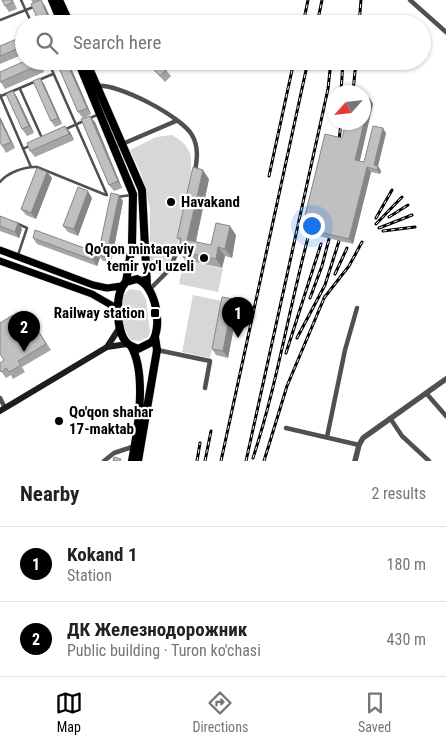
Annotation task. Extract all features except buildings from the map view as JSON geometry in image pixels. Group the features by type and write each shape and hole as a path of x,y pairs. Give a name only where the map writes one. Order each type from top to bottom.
{"highway":[{"path":"52,0 58,15"},
{"path":"59,0 66,15"},
{"path":"82,70 101,114 142,190 149,287 157,326 155,337 156,350 138,461"},
{"path":"90,70 119,146 133,194 132,245 124,284 117,297 120,327 138,360 139,386 135,446 132,461"},
{"path":"124,284 137,279 149,287"},
{"path":"129,345 144,348 155,337"}],"main road":[{"path":"0,250 93,285 107,288 124,284"},
{"path":"0,261 92,294 118,312"},
{"path":"108,347 120,327"},
{"path":"3,410 108,347 129,345"}],"street":[{"path":"410,0 427,15"},
{"path":"431,19 446,32"},
{"path":"97,86 105,85 136,96 189,129 196,145 197,163 193,181"},
{"path":"119,146 176,121"},
{"path":"149,287 170,269 177,256 181,237"},
{"path":"326,437 345,350 357,308"},
{"path":"156,350 210,361 205,388"},
{"path":"355,461 363,438 446,380"},
{"path":"426,393 446,416"},
{"path":"0,398 3,410"},
{"path":"390,418 402,436 429,461"},
{"path":"286,428 359,445"},
{"path":"104,461 114,453 135,446"}],"lane":[{"path":"21,0 28,15"},
{"path":"0,20 41,3"},
{"path":"51,70 107,195"},
{"path":"31,167 0,96 53,74"},
{"path":"20,88 43,140"},
{"path":"60,132 101,114"},
{"path":"23,148 48,138"},
{"path":"0,182 6,176 31,167 46,169 107,195 133,194"},
{"path":"9,220 28,228 17,256"}],"shaded area":[{"path":"172,135 183,143 189,151 191,164 188,197 180,236 169,267 163,275 158,274 150,263 150,208 141,173 130,150 156,137"},
{"path":"184,260 223,269 218,292 179,284"},
{"path":"131,289 141,291 146,299 150,332 148,337 140,341 131,340 123,321 123,298"},
{"path":"193,295 222,301 210,358 182,352"}],"railway":[{"path":"305,15 308,0"},
{"path":"319,15 322,0"},
{"path":"360,15 361,0"},
{"path":"269,176 292,70"},
{"path":"221,461 306,70"},
{"path":"246,461 328,89 330,70"},
{"path":"341,85 342,70"},
{"path":"354,85 355,70"},
{"path":"339,141 340,130"},
{"path":"376,218 392,190"},
{"path":"376,224 402,197"},
{"path":"389,217 408,205"},
{"path":"379,228 412,215"},
{"path":"383,231 415,227"},
{"path":"253,458 269,403 309,234"},
{"path":"310,298 322,266 329,239"},
{"path":"297,338 325,285 339,241"},
{"path":"324,298 349,266 362,242"},
{"path":"286,353 321,244"},
{"path":"335,274 347,248"},
{"path":"264,461 287,386 325,296"},
{"path":"205,461 211,431"},
{"path":"197,461 200,443"}],"place":[{"name":"Havakand","path":"171,202"},
{"name":"Qo'qon mintaqaviy temir yo'l uzeli","path":"204,258"},
{"name":"Railway station","path":"155,313"},
{"name":"Kokand 1","path":"238,338"},
{"name":"ДК Железнодорожник","path":"24,352"},
{"name":"Qo'qon shahar 17-maktab","path":"59,421"}]}
